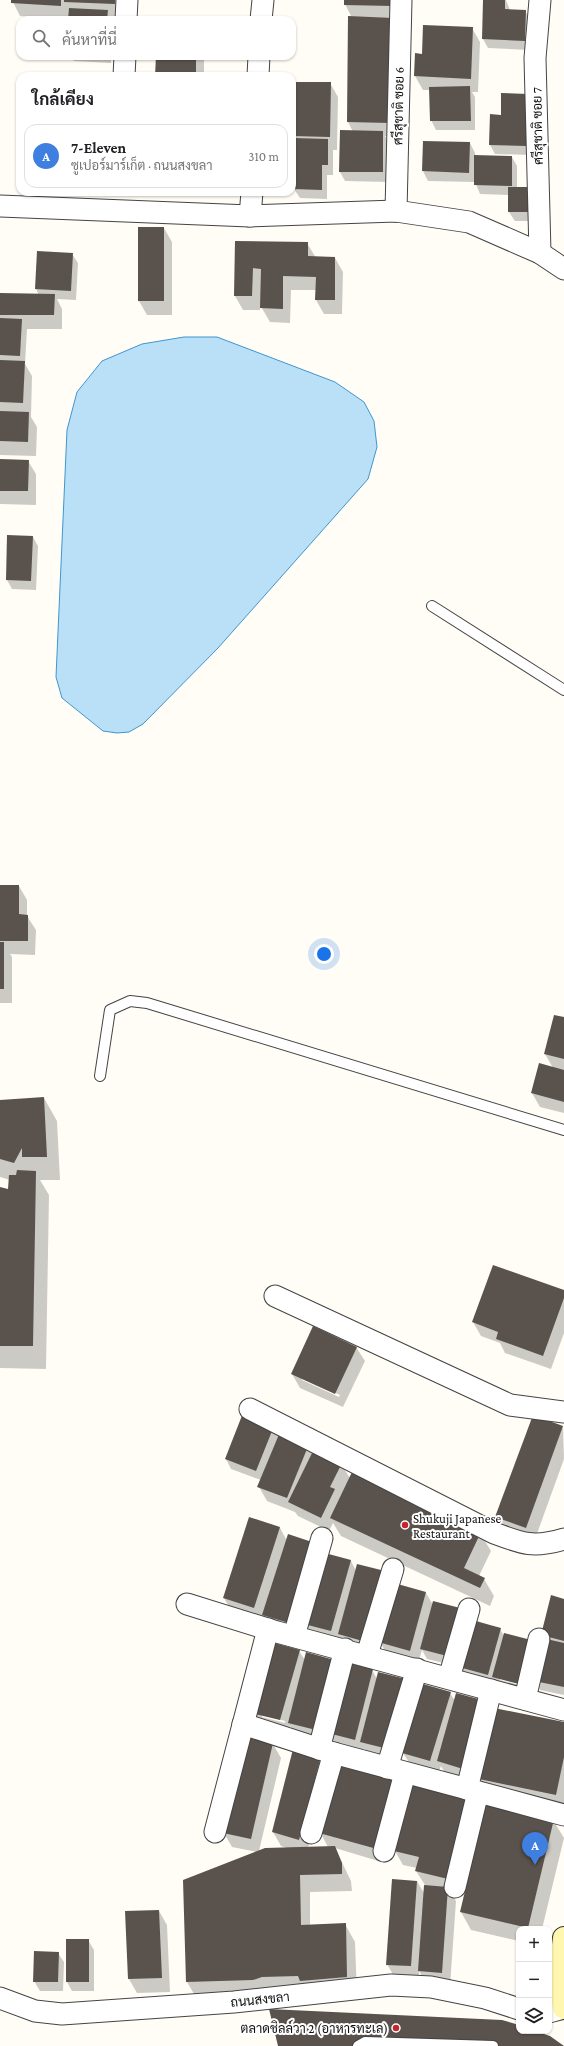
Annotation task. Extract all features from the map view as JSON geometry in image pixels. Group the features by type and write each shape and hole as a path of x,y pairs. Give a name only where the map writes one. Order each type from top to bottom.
{"street":[{"path":"126,16 127,0"},
{"path":"261,16 262,0"},
{"name":"ศรีสุชาติ ซอย 6","path":"396,212 401,0"},
{"name":"ศรีสุชาติ ซอย 7","path":"540,0 535,58 540,253"},
{"path":"124,72 125,60"},
{"path":"258,72 259,60"},
{"path":"250,216 252,196"},
{"path":"0,206 119,201 250,216 396,212 469,222 540,253 564,269"},
{"path":"275,1296 510,1405 564,1412"},
{"path":"250,1409 494,1533 520,1543 544,1545 564,1539"},
{"path":"294,1636 322,1538"},
{"path":"367,1656 393,1569"},
{"path":"187,1604 268,1629 564,1710"},
{"path":"449,1678 469,1609"},
{"path":"215,1832 268,1629"},
{"path":"525,1699 539,1639"},
{"path":"311,1833 345,1650"},
{"path":"384,1851 396,1770 417,1670"},
{"path":"455,1887 491,1690"},
{"path":"243,1724 327,1751 564,1815"},
{"path":"552,2011 564,2008 559,1973 564,1938"},
{"name":"ถนนสงขลา","path":"0,1998 35,2011 62,2014 234,2002 391,1984 431,1987 485,1998 516,2009"}],"lane":[{"path":"432,606 564,690"},
{"path":"100,1076 110,1010 130,1001 147,1003 564,1130"},
{"path":"358,2046 365,2042 493,2046"}],"water":[{"path":"184,337 217,337 335,382 364,402 374,421 377,447 368,479 218,648 143,724 129,732 117,733 103,731 62,698 56,677 67,430 77,392 102,361 142,344"}],"building":[{"path":"11,0 61,0 61,6 11,3"},
{"path":"64,0 115,0 115,4 64,2"},
{"path":"344,0 394,0 393,6 344,5"},
{"path":"483,0 505,0 505,9 526,10 525,41 482,39"},
{"path":"69,8 108,10 107,16 68,16"},
{"path":"348,16 393,18 390,123 347,122"},
{"path":"423,25 473,27 471,79 414,76 415,53 422,54"},
{"path":"156,60 196,60 196,72 155,72"},
{"path":"296,82 331,82 330,137 296,136"},
{"path":"470,86 471,121 430,121 429,87"},
{"path":"501,93 528,94 526,146 489,145 490,114 501,115"},
{"path":"340,130 383,131 383,172 339,172"},
{"path":"296,138 328,139 328,165 322,165 322,190 296,189"},
{"path":"423,141 470,142 469,173 422,171"},
{"path":"474,155 512,156 512,186 474,185"},
{"path":"508,187 534,187 534,212 508,212"},
{"path":"138,227 164,227 164,301 138,301"},
{"path":"235,241 308,242 308,256 335,257 335,300 315,300 316,277 283,276 283,309 260,308 261,269 253,268 252,296 234,296"},
{"path":"37,251 73,253 71,291 35,289"},
{"path":"0,293 55,294 54,315 0,315"},
{"path":"0,318 22,319 20,356 0,355"},
{"path":"0,360 25,361 23,403 0,402"},
{"path":"0,411 29,412 28,442 0,441"},
{"path":"0,459 29,460 28,491 0,491"},
{"path":"7,535 33,536 31,581 6,580"},
{"path":"0,885 19,885 19,914 28,915 28,941 0,941"},
{"path":"0,942 4,942 4,989 0,989"},
{"path":"554,1015 564,1017 564,1059 544,1054"},
{"path":"539,1063 564,1070 564,1102 531,1093"},
{"path":"44,1097 47,1157 22,1157 22,1148 14,1163 0,1159 0,1100"},
{"path":"17,1170 36,1171 33,1346 0,1346 0,1187 8,1189 9,1175 16,1175"},
{"path":"493,1265 564,1290 564,1298 543,1356 496,1339 498,1332 472,1322"},
{"path":"313,1326 357,1347 335,1394 291,1374"},
{"path":"243,1413 274,1426 256,1471 225,1459"},
{"path":"533,1415 563,1426 526,1528 495,1517"},
{"path":"280,1432 309,1444 287,1498 257,1487"},
{"path":"314,1449 342,1463 330,1487 335,1489 321,1518 288,1502"},
{"name":"Shukuji Japanese Restaurant","path":"352,1472 481,1532 464,1568 485,1578 480,1588 330,1518"},
{"path":"249,1517 280,1527 254,1608 223,1598"},
{"path":"288,1534 315,1543 289,1623 262,1615"},
{"path":"321,1552 351,1560 331,1631 300,1623"},
{"path":"357,1564 385,1571 366,1642 338,1634"},
{"path":"394,1583 426,1592 410,1651 378,1642"},
{"path":"551,1595 564,1599 564,1641 541,1635"},
{"path":"433,1601 464,1609 451,1657 420,1649"},
{"path":"468,1619 501,1628 488,1675 455,1666"},
{"path":"504,1633 535,1641 523,1685 492,1677"},
{"path":"542,1638 564,1643 564,1687 534,1681"},
{"path":"271,1642 300,1650 280,1720 251,1713"},
{"path":"306,1652 338,1661 320,1731 288,1723"},
{"path":"345,1662 373,1669 355,1740 328,1733"},
{"path":"378,1672 406,1679 388,1749 360,1742"},
{"path":"423,1684 451,1692 430,1761 402,1753"},
{"path":"456,1693 482,1700 463,1769 437,1761"},
{"path":"494,1708 564,1722 564,1757 556,1795 479,1779"},
{"path":"246,1737 273,1743 251,1839 223,1833"},
{"path":"293,1749 321,1756 299,1840 272,1832"},
{"path":"339,1762 397,1779 377,1849 319,1833"},
{"path":"411,1783 468,1797 448,1879 415,1871 419,1857 394,1851"},
{"path":"486,1803 554,1819 528,1926 520,1926 460,1912"},
{"path":"335,1846 342,1863 342,1874 300,1875 301,1925 346,1923 347,1977 300,1981 298,1976 262,1977 253,1980 186,1982 183,1880 265,1848"},
{"path":"392,1879 417,1881 411,1966 386,1965"},
{"path":"424,1885 448,1887 442,1973 418,1971"},
{"path":"159,1910 162,1978 128,1979 125,1911"},
{"path":"66,1939 89,1939 89,1982 66,1982"},
{"path":"34,1951 59,1952 58,1982 33,1982"},
{"name":"ตลาดชิลล์วา 2 (อาหารทะเล)","path":"269,2009 502,2020 516,2024 516,2034 544,2034 550,2036 564,2046 278,2046"}],"place":[{"name":"Shukuji Japanese Restaurant","path":"405,1525"},
{"name":"7-Eleven","path":"535,1865"},
{"name":"ตลาดชิลล์วา 2 (อาหารทะเล)","path":"396,2028"}]}
